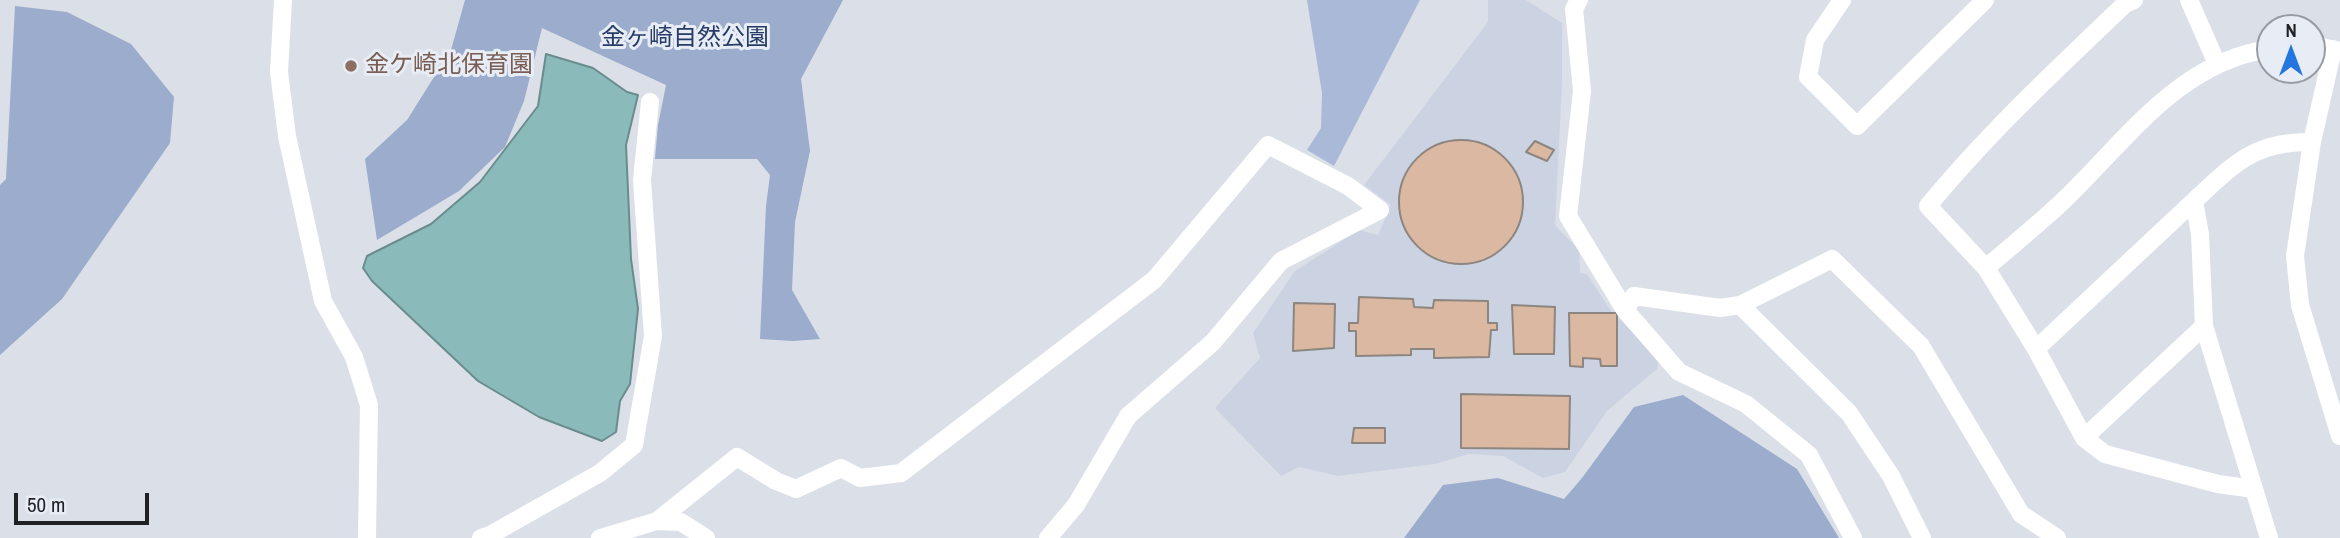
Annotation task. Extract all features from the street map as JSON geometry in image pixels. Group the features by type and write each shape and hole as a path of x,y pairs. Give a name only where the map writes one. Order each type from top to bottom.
{"street":[{"path":"284,0 279,72 292,161 323,301 354,357 369,405 368,538"},
{"path":"1579,0 1574,9 1582,91 1568,216 1625,310 1679,372 1746,404 1810,455 1853,538"},
{"path":"1842,0 1815,40 1808,77 1857,126 1985,0"},
{"path":"2134,0 2125,4 2017,108 1959,168 1928,206 1986,268 2036,349 2084,438 2105,454 2218,485 2253,489"},
{"path":"2189,0 2217,64"},
{"path":"2337,50 2312,142 2295,256 2300,306 2340,436"},
{"path":"1986,268 2063,201 2161,102 2217,64 2256,51"},
{"path":"481,538 600,473 635,445 653,336 642,180 650,102"},
{"path":"2036,349 2194,201 2250,153 2290,142 2312,142"},
{"path":"657,521 737,457 776,481 796,489 841,468 860,478 901,473 1154,280 1268,145 1348,186 1380,210 1281,261 1213,342 1128,416 1076,505 1048,538"},
{"path":"2194,201 2200,234 2204,326 2269,538"},
{"path":"1625,310 1634,296 1720,308 1740,305 1832,260 1921,346 2021,514 2057,538"},
{"path":"1740,305 1849,414 1891,476 1922,538"},
{"path":"2084,438 2204,326"},
{"path":"600,538 657,521 681,522 706,538"}],"shaded area":[{"path":"1307,0 1420,0 1334,166 1307,150 1321,128 1322,93"},
{"path":"1488,0 1526,0 1562,23 1555,225 1579,250 1580,273 1587,274 1611,311 1659,357 1657,369 1607,411 1565,472 1543,478 1503,456 1469,454 1435,464 1338,476 1299,467 1281,476 1215,408 1260,358 1253,333 1295,271 1359,230 1378,235 1391,205 1364,185 1488,22"},
{"path":"546,54 593,68 627,92 638,95 626,145 631,259 638,309 630,384 620,401 616,432 602,441 539,417 478,381 372,281 363,268 367,256 431,224 480,182 538,106"}],"green space":[{"name":"金ヶ崎自然公園","path":"465,0 843,0 801,79 810,151 795,222 792,290 820,339 760,339 766,206 770,175 757,159 655,159 666,85 542,28 524,101 505,147 459,191 377,240 365,159 407,120 451,50"},
{"path":"15,6 67,12 131,44 174,97 170,143 62,299 0,355 0,185 6,179"},
{"path":"1683,395 1797,469 1839,538 1404,538 1443,485 1498,478 1564,499 1634,407"}],"building":[{"path":"1461,140 1485,145 1505,158 1518,178 1523,202 1518,226 1505,246 1485,259 1461,264 1437,259 1417,246 1404,226 1399,202 1404,178 1417,158 1437,145"},
{"path":"1535,141 1554,150 1547,161 1526,152"},
{"path":"1359,297 1413,299 1414,307 1433,308 1434,300 1488,301 1488,323 1497,323 1497,330 1491,330 1489,357 1434,358 1434,349 1411,349 1411,355 1356,356 1356,331 1349,331 1349,323 1358,323"},
{"path":"1294,303 1335,304 1334,348 1293,351"},
{"path":"1512,305 1555,307 1554,354 1514,354"},
{"path":"1569,313 1617,313 1617,366 1601,366 1600,359 1583,358 1583,367 1570,366"},
{"path":"1461,394 1570,396 1569,449 1461,448"},
{"path":"1354,428 1385,428 1385,443 1352,443"}],"place":[{"name":"金ケ崎北保育園","path":"351,66"}]}
